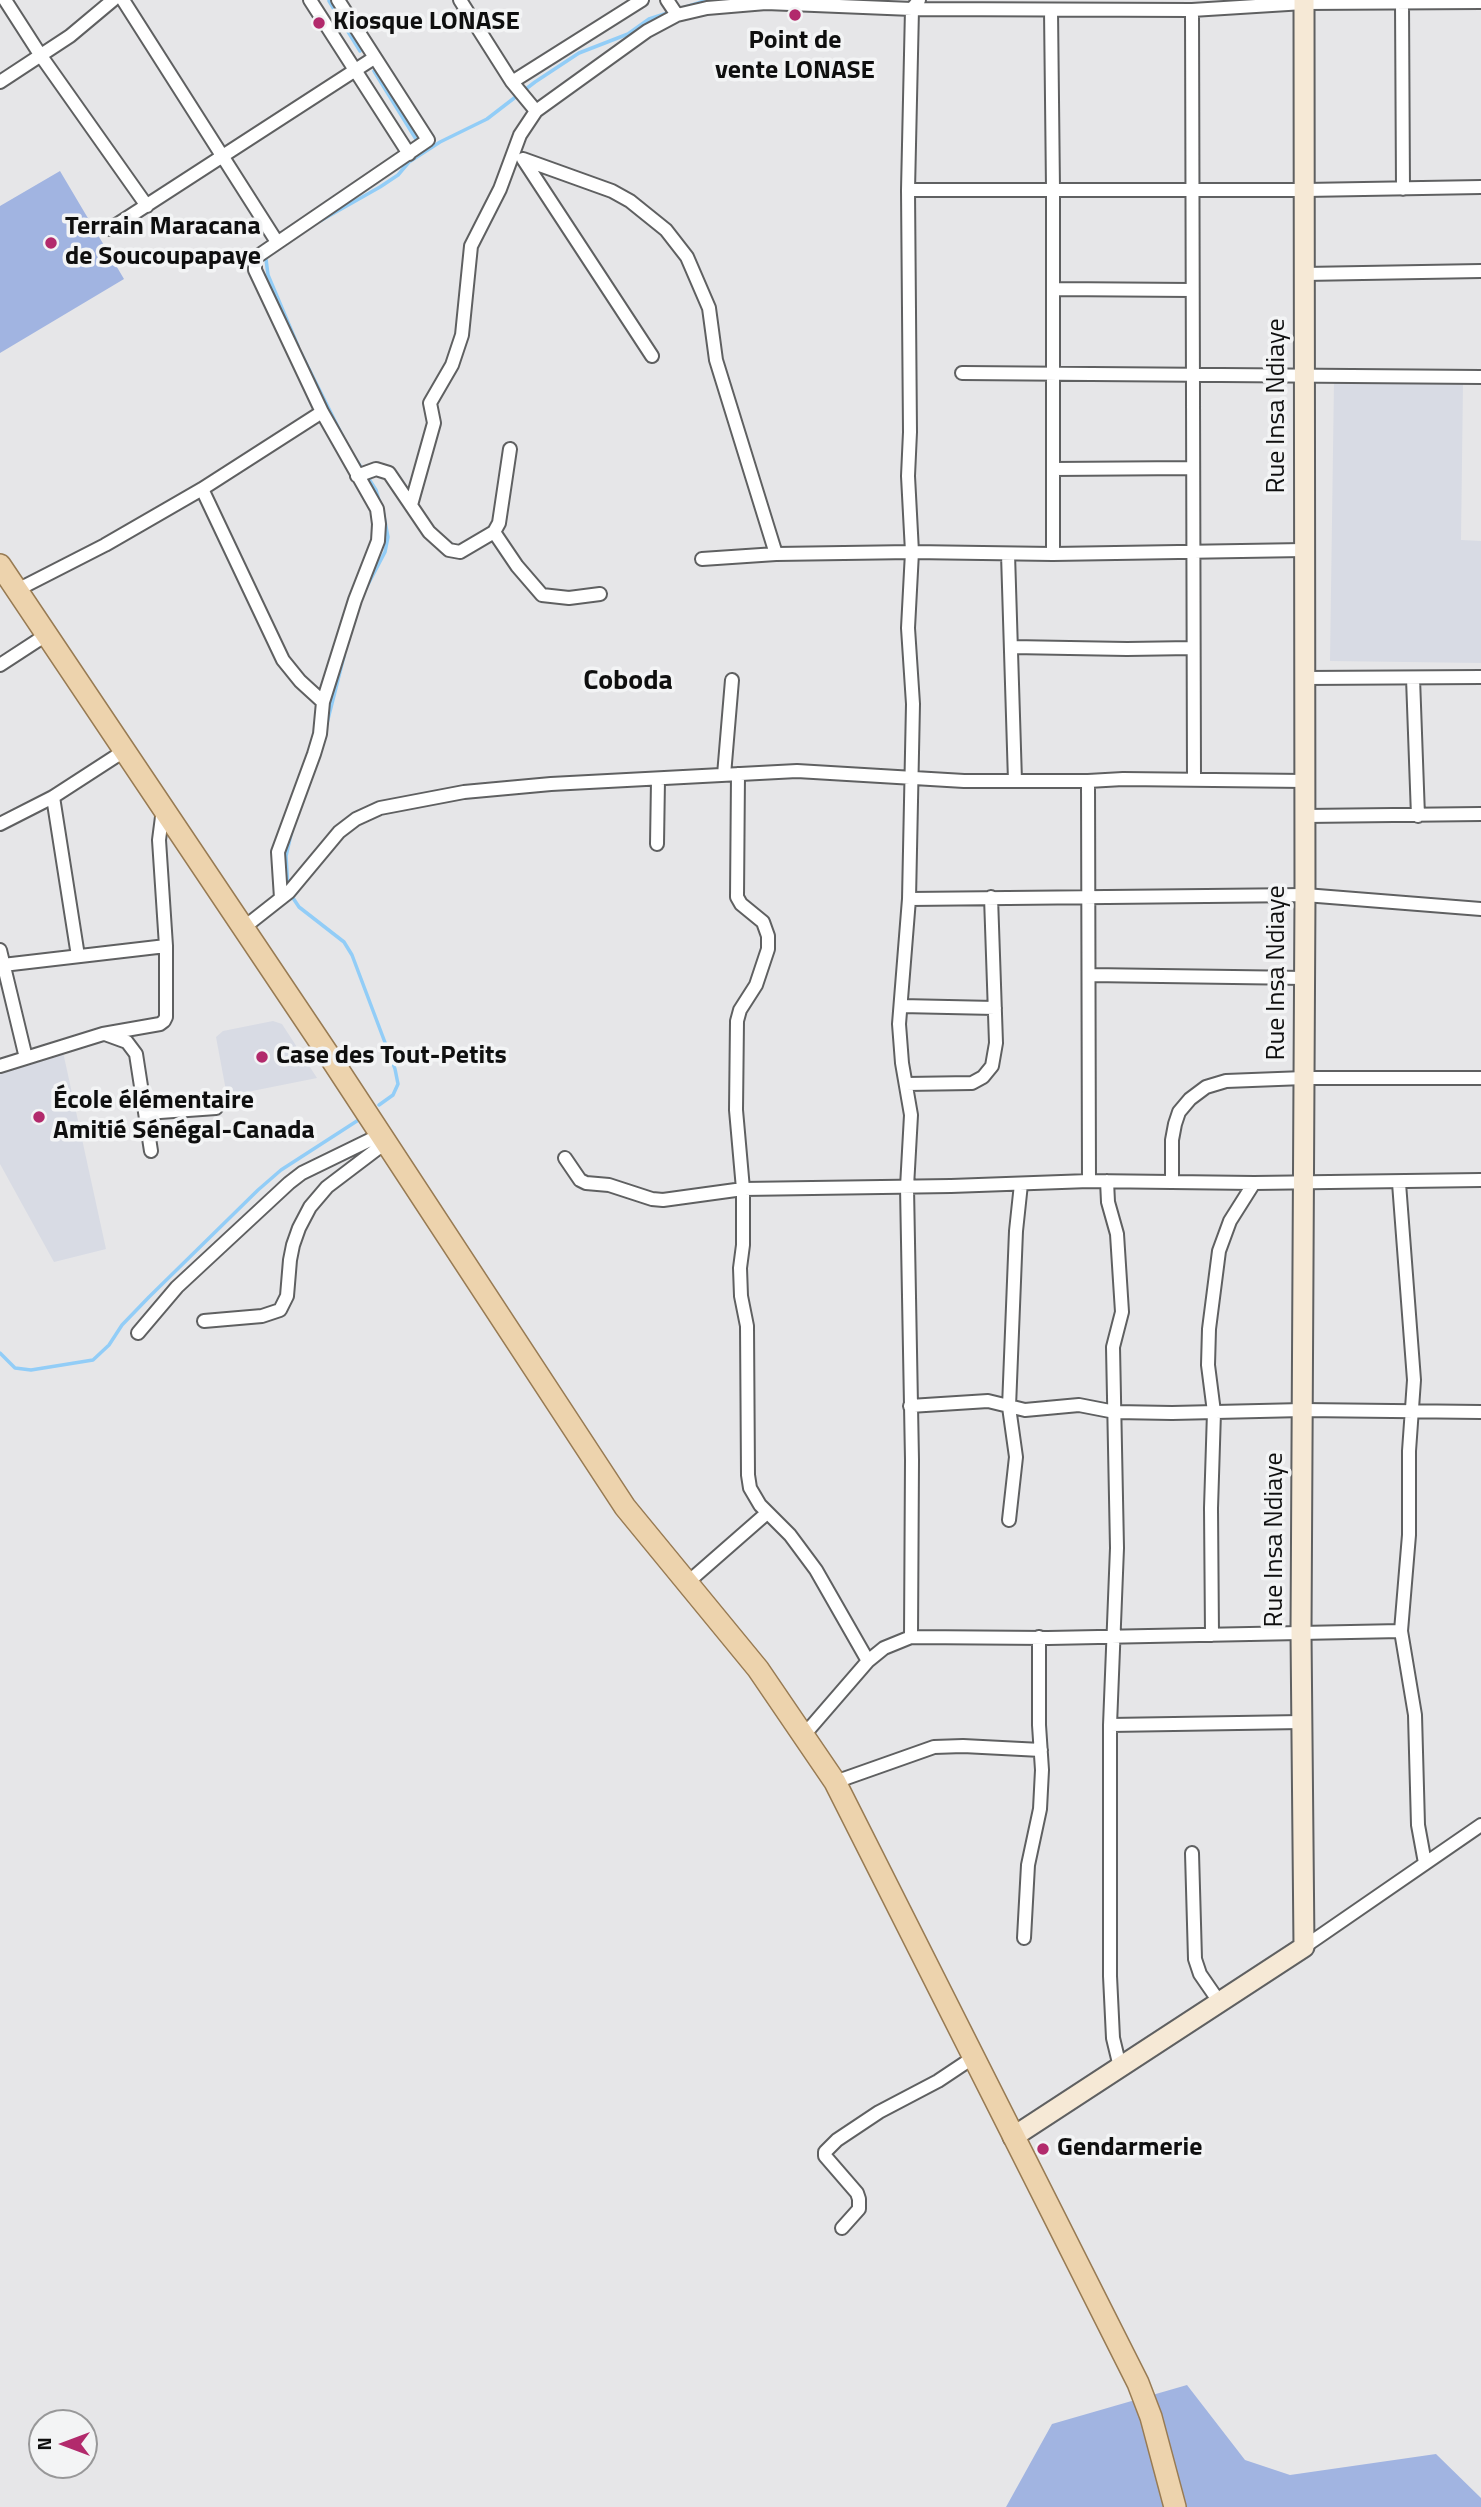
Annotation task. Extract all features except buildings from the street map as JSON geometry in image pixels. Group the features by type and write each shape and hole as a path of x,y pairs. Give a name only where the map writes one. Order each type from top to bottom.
{"main road":[{"name":"Rue Insa Ndiaye","path":"1304,2 1305,978 1301,1633 1304,1947"},
{"path":"0,565 625,1507 758,1669 835,1782 1138,2383 1151,2417 1175,2507"},
{"path":"1013,2137 1304,1947"}],"street":[{"path":"5,0 41,56 147,206"},
{"path":"0,82 41,56 113,0"},
{"path":"123,0 277,242"},
{"path":"310,0 410,154"},
{"path":"281,898 278,852 317,744 323,702 355,600 378,541 379,524 377,509 322,412 255,270 255,258 428,140 338,0"},
{"path":"512,82 642,0"},
{"path":"667,0 677,15"},
{"path":"465,2 512,82 536,111"},
{"path":"411,505 434,423 430,403 453,365 462,335 471,246 500,189 513,148 536,111 647,31 677,15 710,4 795,2 1051,10 1126,5 1192,10 1304,2 1481,2"},
{"path":"1402,3 1403,189"},
{"path":"911,1637 912,1474 907,1186 911,1115 899,1043 909,899 913,704 908,628 912,552 908,477 908,190 915,5"},
{"path":"1051,10 1053,554"},
{"path":"1192,10 1194,780"},
{"path":"110,229 374,58"},
{"path":"513,148 523,159 652,356"},
{"path":"523,159 612,191 630,201 666,230 687,257 709,308 716,360 776,554"},
{"path":"908,190 1481,187"},
{"path":"1304,274 1481,271"},
{"path":"1053,289 1192,290"},
{"path":"962,373 1481,377"},
{"path":"16,590 105,545 202,489 322,412"},
{"path":"357,476 376,469 388,472 429,532 449,550 456,552 467,549 494,532 502,510 510,449"},
{"path":"1053,469 1192,468"},
{"path":"202,489 283,660 300,681 323,702"},
{"path":"494,532 517,566 542,595 569,598 600,594"},
{"path":"702,559 776,554 1304,550"},
{"path":"1008,554 1015,781"},
{"path":"0,665 46,635"},
{"path":"1012,647 1192,648"},
{"path":"1304,678 1481,677"},
{"path":"1413,678 1418,817"},
{"path":"723,775 732,680"},
{"path":"0,824 53,797 124,751"},
{"path":"242,929 281,898 339,832 356,819 380,808 464,792 551,784 818,771 911,779 1305,781"},
{"path":"738,774 737,897 741,904 763,922 768,936 768,949 756,985 740,1010 737,1021 736,1110 743,1189 743,1245 740,1268 741,1296 747,1326 748,1475 750,1488 760,1505 790,1535 816,1570 868,1661"},
{"path":"657,844 658,780"},
{"path":"1088,781 1090,1181"},
{"path":"53,797 78,956"},
{"path":"0,1066 103,1034 160,1024 164,1021 166,946 159,840 163,809"},
{"path":"1305,816 1418,817 1481,814"},
{"path":"909,899 1305,895 1481,909"},
{"path":"906,1084 972,1083 983,1077 992,1066 996,1043 991,897"},
{"path":"3,965 166,946"},
{"path":"0,950 26,1058"},
{"path":"1090,975 1305,978"},
{"path":"901,1006 995,1008"},
{"path":"103,1034 127,1042 136,1054 151,1151"},
{"path":"1172,1182 1172,1140 1179,1112 1206,1087 1226,1081 1304,1077 1481,1078"},
{"path":"146,1113 216,1108"},
{"path":"204,1321 262,1316 280,1310 287,1296 293,1245 310,1207 327,1186 383,1139"},
{"path":"138,1333 177,1287 289,1183 302,1173 383,1139"},
{"path":"565,1158 580,1180 586,1183 619,1187 652,1199 663,1200 743,1189 1090,1181 1399,1183 1481,1180"},
{"path":"1107,1181 1108,1202 1117,1234 1122,1312 1113,1347 1117,1548 1110,1725 1110,1976 1113,2038 1119,2067"},
{"path":"1212,1635 1211,1508 1214,1412 1208,1365 1209,1329 1219,1251 1230,1221 1254,1183"},
{"path":"1399,1183 1411,1329 1412,1410 1409,1535 1401,1631 1415,1715 1419,1825 1425,1863"},
{"path":"1009,1520 1016,1457 1009,1407 1016,1231 1021,1184"},
{"path":"910,1406 988,1401 1025,1410 1079,1405 1115,1412 1481,1412"},
{"path":"687,1583 767,1513"},
{"path":"804,1735 868,1661 884,1648 911,1637 1401,1631"},
{"path":"1024,1938 1028,1865 1040,1809 1039,1637"},
{"path":"1110,1725 1302,1722"},
{"path":"835,1782 934,1747 1041,1750"},
{"path":"1304,1947 1481,1825"},
{"path":"1192,1853 1195,1959 1200,1974 1220,2003"},
{"path":"842,2228 859,2209 859,2199 857,2193 825,2156 825,2152 837,2140 879,2112 938,2081 974,2057"}],"shaded area":[{"name":"Terrain Maracana de Soucoupapaye","path":"60,171 124,279 0,353 0,206"},
{"path":"1334,381 1463,382 1461,540 1481,541 1481,663 1330,661"},
{"name":"Case des Tout-Petits","path":"273,1021 282,1024 317,1078 227,1096 216,1037 223,1031"},
{"name":"École élémentaire Amitié Sénégal-Canada","path":"63,1052 106,1249 54,1262 0,1164 0,1070"},
{"path":"1187,2385 1245,2460 1290,2475 1436,2454 1481,2498 1481,2507 1006,2507 1052,2424"}],"waterway":[{"path":"320,221 380,187 398,175 409,162 440,142 487,119 579,53 628,34 649,19 707,0"},
{"path":"329,1 360,51"},
{"path":"374,71 419,144"},
{"path":"268,255 268,275 298,346"},
{"path":"301,353 350,451 363,470"},
{"path":"367,476 376,490 380,504"},
{"path":"364,592 385,552 388,537 383,511"},
{"path":"326,727 344,656"},
{"path":"288,888 286,856 292,830"},
{"path":"291,895 299,907 344,942 352,955 395,1069 398,1084 393,1095 379,1105"},
{"path":"0,1353 15,1368 31,1370 93,1360 149,1297 258,1190 281,1170 360,1119"}],"place":[{"name":"Point de vente LONASE","path":"795,15"},
{"name":"Kiosque LONASE","path":"319,23"},
{"name":"Terrain Maracana de Soucoupapaye","path":"51,243"},
{"name":"Case des Tout-Petits","path":"262,1057"},
{"name":"École élémentaire Amitié Sénégal-Canada","path":"39,1117"},
{"name":"Gendarmerie","path":"1043,2149"}],"district":[{"name":"Coboda","path":"628,682"}]}
